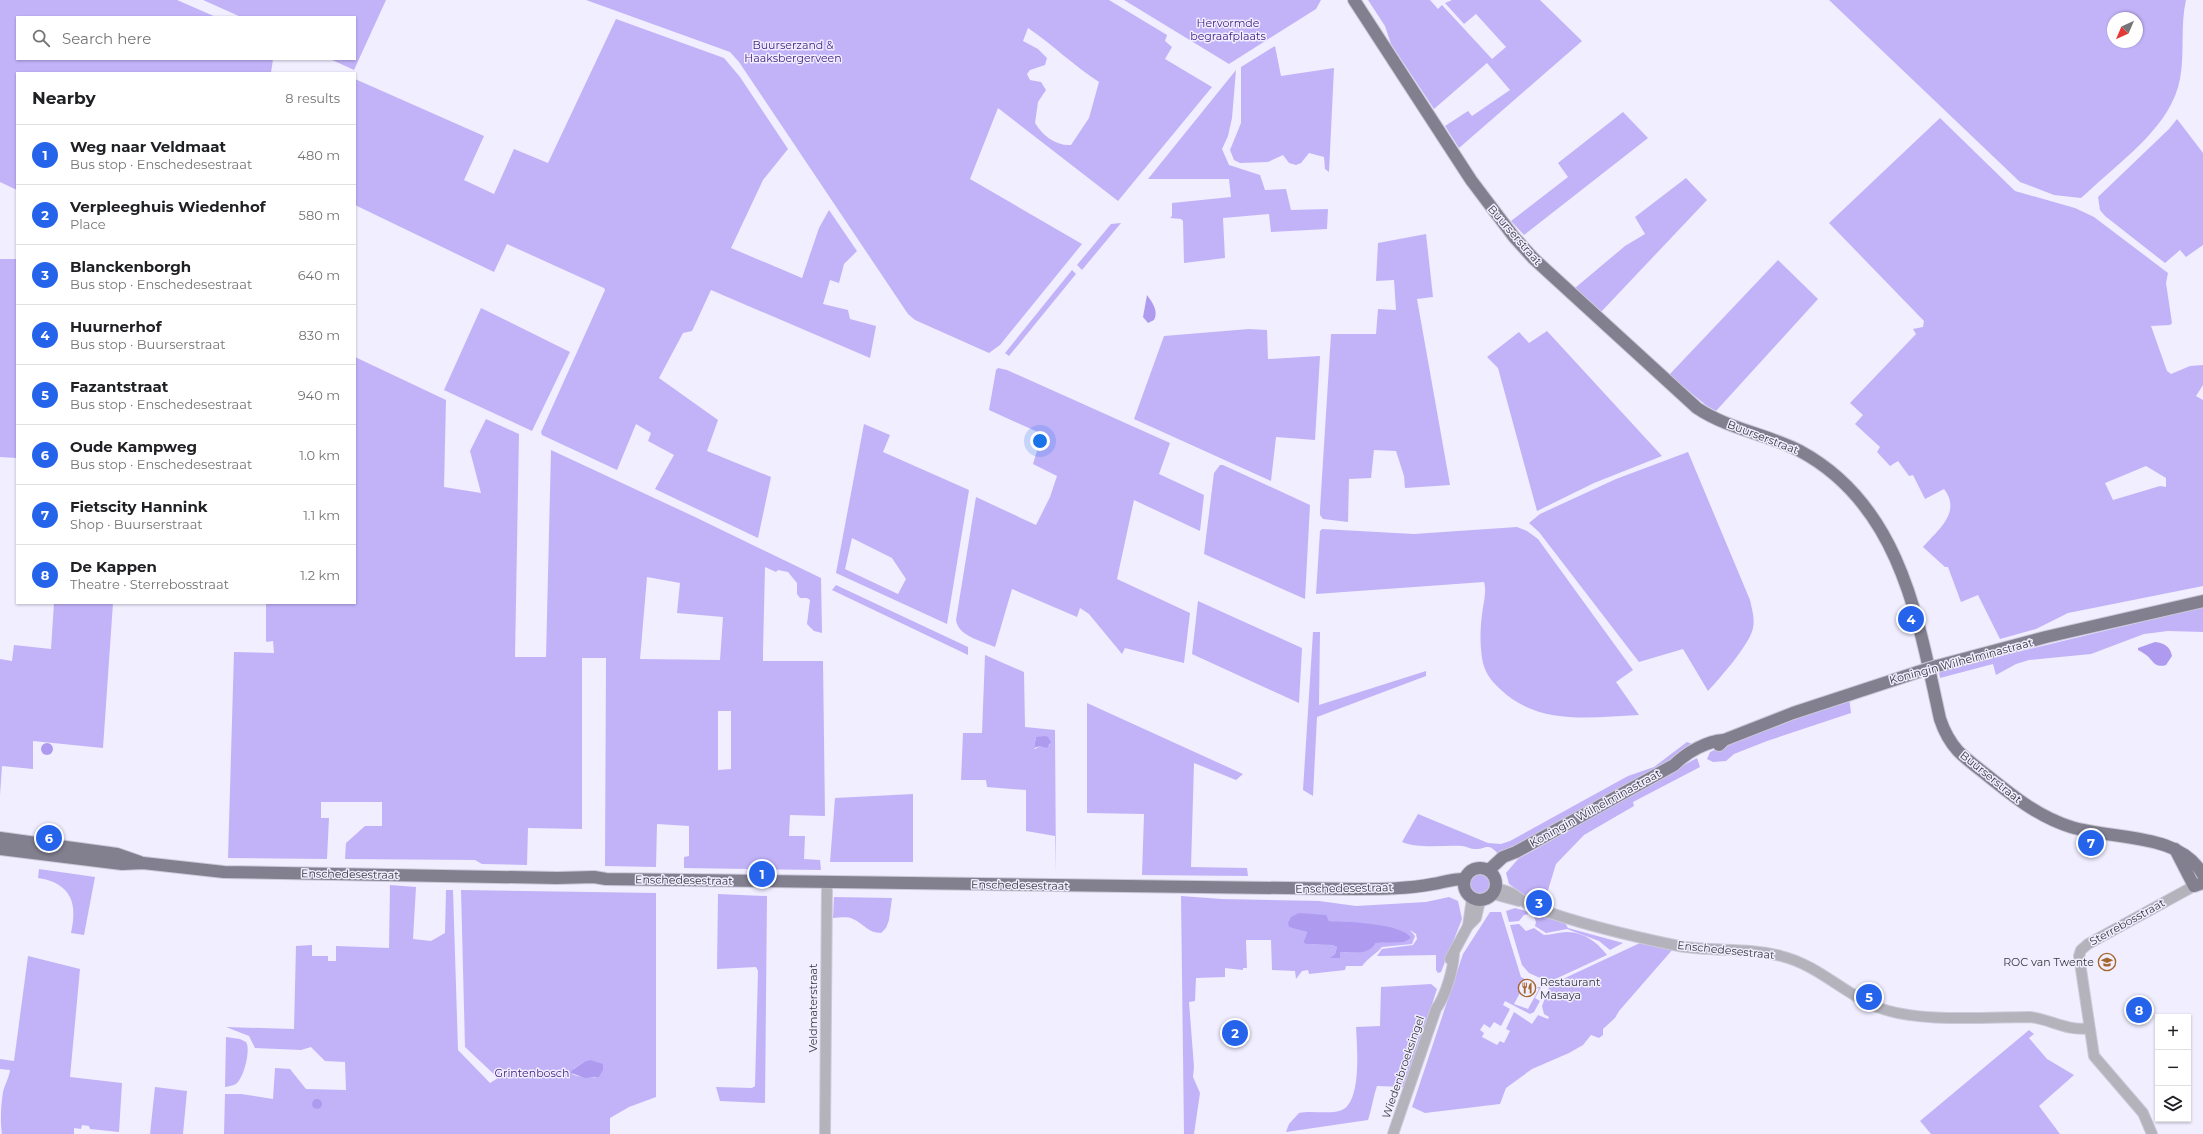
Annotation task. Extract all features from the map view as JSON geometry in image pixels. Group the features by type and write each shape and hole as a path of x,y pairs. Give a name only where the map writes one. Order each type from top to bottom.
{"main road":[{"name":"Buurserstraat","path":"1354,0 1471,180 1497,217 1533,258 1697,408 1716,419 1786,444 1805,454 1824,466 1857,496 1883,534 1900,568 1912,602 1940,719 1948,737 1958,750 2016,799 2036,812 2071,827 2175,849"},
{"name":"Koningin Wilhelminastraat","path":"1493,882 1516,852 1674,765 1684,763 1718,746 1724,740 1793,713 1938,666 2046,637 2203,601"},
{"name":"Enschedesestraat","path":"0,838 117,854 143,863"},
{"name":"Enschedesestraat","path":"0,849 122,864 143,863 224,872 557,878 572,876 606,879 1355,889 1464,883"},
{"path":"2175,849 2191,859 2203,875"},
{"path":"2175,849 2198,884"},
{"path":"1482,868 1493,882 1487,899 1476,899 1464,883 1473,869 1482,868"}],"street":[{"name":"Veldmaterstraat","path":"825,1134 827,882"},
{"name":"Enschedesestraat","path":"1493,882 1521,901 1605,929 1681,946 1711,950 1758,952 1780,955 1812,967 1861,1000 1902,1014 2030,1017 2044,1019 2061,1026 2078,1030 2089,1028"},
{"name":"Sterrebosstraat","path":"2089,1028 2079,956 2081,950 2095,940 2198,884"},
{"name":"Wiedenbroeksingel","path":"1393,1134 1436,1009 1443,996 1454,963 1454,954 1468,926 1476,899"},
{"path":"2089,1028 2096,1061 2143,1113 2152,1134"}],"green space":[{"path":"0,0 177,0 214,16 16,16 16,60 273,60 271,72 16,72 16,190 0,182"},
{"path":"203,0 386,0 354,70 332,60 356,60 356,16 239,16"},
{"name":"Buurserzand & Haaksbergerveen","path":"586,0 1109,0 1167,35 1165,41 1172,47 1165,59 1212,87 1118,201 998,108 970,179 1082,244 1000,345 989,353 915,320 908,314 739,62 730,52","holes":["1028,28 1099,82 1089,118 1071,145 1060,144 1050,139 1035,123 1038,102 1046,90 1041,82 1030,80 1027,74 1030,70 1045,65 1047,58 1038,49 1023,41"]},
{"name":"Hervormde begraafplaats","path":"1124,0 1321,0 1316,9 1229,64"},
{"path":"1368,0 1430,0 1438,9 1442,5 1492,59 1506,47 1476,14 1464,24 1445,3 1452,0 1540,0 1582,41 1459,148 1445,126 1468,111 1472,116 1510,90 1487,63 1434,109 1391,44 1385,26"},
{"path":"1829,0 2186,0 2183,20 2180,79 2175,96 2167,112 2157,126 2131,153 2081,198 2054,195 2020,182"},
{"path":"616,19 724,58 740,77 788,149 763,180 731,248 802,278 819,228 829,210 857,251 844,264 839,283 830,280 823,304 848,310 850,319 876,326 870,358 711,290 692,331 683,333 659,378 718,420 707,451 771,477 758,538 655,489 674,455 648,441 651,433 636,424 617,470 542,435 541,432 605,290 604,288 507,244 494,272 356,205 356,79 484,136 464,180 494,194 514,149 548,163"},
{"path":"1275,46 1281,76 1334,68 1329,172 1325,169 1324,157 1309,153 1301,163 1296,165 1289,163 1283,155 1268,162 1240,163 1234,160 1230,150 1241,123 1241,67"},
{"path":"1236,70 1232,118 1228,136 1222,149 1229,165 1260,175 1265,190 1286,189 1291,210 1328,209 1327,229 1271,232 1269,214 1223,218 1225,258 1184,263 1183,221 1181,219 1170,218 1172,216 1172,203 1231,197 1229,179 1148,179"},
{"path":"1623,112 1648,138 1524,235 1511,221 1568,177 1558,163"},
{"path":"1940,118 2015,191 2075,208 2094,217 2168,273 2166,283 2172,323 2170,325 2151,326 2167,371 2171,374 2190,366 2203,365 2203,385 2196,396 2203,400 2203,586 2068,613 2036,629 2000,639 1978,595 1961,602 1948,567 1945,567 1923,547 1946,520 1949,513 1949,497 1944,489 1925,499 1913,475 1909,476 1898,461 1890,466 1877,452 1880,447 1855,424 1863,415 1850,403 1916,334 1913,329 1923,327 1924,321 1829,223","holes":["2146,466 2166,478 2166,487 2160,486 2113,500 2105,483"]},
{"path":"2177,119 2203,153 2203,245 2186,257 2180,250 2165,263 2105,216 2100,210 2098,197 2169,129"},
{"path":"1686,178 1707,200 1601,312 1575,288 1625,246 1645,234 1635,217"},
{"path":"1121,223 1082,270 1077,265 1111,224"},
{"path":"1426,234 1433,297 1417,299 1450,485 1405,488 1404,476 1396,451 1374,450 1371,478 1349,479 1348,522 1323,519 1320,515 1320,509 1331,334 1376,334 1378,309 1396,310 1394,280 1376,281 1378,243"},
{"path":"0,259 16,259 16,458 0,457"},
{"path":"1778,260 1818,299 1716,411 1707,406 1669,375"},
{"path":"1072,270 1076,274 1009,356 1005,353"},
{"path":"481,308 570,352 532,431 444,390"},
{"path":"1249,329 1267,330 1268,359 1320,356 1315,440 1276,437 1271,481 1134,419 1164,336"},
{"path":"1547,331 1662,456 1594,483 1537,511 1498,368 1487,357 1519,332 1529,343"},
{"path":"356,357 446,400 444,487 481,493 470,451 486,419 519,434 515,657 546,657 551,450 821,578 822,633 814,631 807,624 810,600 807,598 800,598 797,594 797,583 788,572 778,570 776,572 765,567 763,661 823,661 825,816 790,815 789,836 805,836 804,859 820,860 821,870 684,868 684,857 689,856 689,826 657,824 656,867 605,866 606,658 582,658 582,829 528,828 527,865 482,864 475,860 345,859 346,843 365,826 382,826 382,802 321,802 321,818 329,818 327,859 228,858 234,652 274,653 273,641 266,641 266,604 356,604","holes":["647,577 680,583 677,613 723,617 720,660 640,659","718,711 731,711 731,769 718,770"]},
{"path":"998,368 1007,370 1170,443 1159,474 1204,495 1200,531 1134,500 1117,579 1190,613 1184,663 1125,648 1122,654 1089,614 1080,608 1077,617 1012,589 995,647 971,637 958,626 956,620 976,497 1036,525 1050,497 1057,476 1033,464 1042,434 989,410 996,370"},
{"path":"864,424 890,435 883,452 969,490 947,624 836,573","holes":["852,538 892,558 906,579 898,594 845,569"]},
{"path":"1688,452 1750,600 1754,624 1751,635 1734,661 1708,691 1683,649 1639,662 1539,532 1529,523 1540,514 1616,479"},
{"path":"1220,465 1223,465 1310,505 1305,599 1204,554 1214,473"},
{"path":"1517,527 1527,531 1538,539 1633,670 1616,682 1639,715 1566,717 1548,714 1531,709 1515,701 1500,689 1488,675 1482,658 1481,620 1485,594 1484,582 1316,594 1320,531 1322,529 1414,534"},
{"path":"836,585 968,647 968,655 832,590"},
{"path":"1198,601 1302,648 1299,703 1192,654"},
{"path":"54,604 113,604 103,748 33,741 33,769 2,766 0,795 0,659 12,661 14,645 51,649"},
{"path":"2203,607 2203,632 2168,631 2144,634 2091,654 2029,660 2016,664 1996,675 1993,664 1940,678 1939,673 1943,670"},
{"path":"1313,632 1320,632 1319,705 1426,671 1426,676 1317,717 1313,796 1303,790"},
{"path":"985,655 1024,672 1025,727 1055,730 1056,873 1055,836 1026,831 1026,790 987,787 986,780 961,780 963,733 982,733","holes":["1036,737 1049,739 1050,745 1034,748"]},
{"path":"1849,697 1851,713 1767,741 1734,754 1726,761 1713,762 1707,759 1710,752 1784,720"},
{"path":"1087,703 1243,774 1236,780 1194,763 1191,867 1247,868 1248,876 1142,875 1144,814 1087,813"},
{"path":"1687,742 1692,744 1692,749 1499,855 1489,847 1474,849 1462,846 1424,846 1402,842 1418,814 1488,843 1501,844 1510,841 1628,776 1654,767"},
{"path":"1697,758 1700,767 1633,802 1634,806 1584,835 1556,864 1544,903 1527,897 1509,884 1506,873 1518,859 1579,825 1608,806"},
{"path":"913,794 913,862 830,862 835,798"},
{"path":"39,869 95,877 84,935 71,933 73,912 70,896 58,884 38,878"},
{"path":"1476,874 1484,874 1490,880 1490,888 1484,894 1476,894 1470,888 1470,880"},
{"name":"Grintenbosch","path":"390,885 416,887 413,939 431,941 445,933 446,890 453,890 458,1050 490,1083 498,1078 465,1047 461,890 656,893 656,1097 629,1107 610,1118 610,1134 224,1134 225,1094 241,1094 273,1099 275,1068 290,1069 306,1089 346,1090 345,1062 325,1061 311,1047 301,1050 255,1048 249,1036 226,1027 294,1029 296,946 312,945 312,956 328,956 328,961 336,961 336,946 389,948","holes":["584,1062 596,1078 577,1076 572,1074 573,1069"]},
{"path":"718,894 767,896 765,1103 720,1101 716,1087 752,1088 755,1086 758,971 756,967 717,969"},
{"path":"1181,896 1222,899 1319,901 1356,906 1426,902 1449,897 1458,901 1462,919 1441,972 1438,973 1436,970 1436,955 1377,956 1382,949 1413,945 1417,939 1416,934 1410,930 1415,936 1412,944 1382,947 1362,966 1346,966 1345,970 1309,974 1308,970 1302,971 1296,979 1295,971 1272,970 1271,940 1246,940 1247,968 1243,968 1243,970 1225,968 1225,977 1196,978 1195,1001 1189,1002 1194,1067 1193,1077 1200,1093 1194,1134 1184,1134","holes":["1327,919 1329,921 1401,931 1383,943 1376,943 1373,947 1365,951 1340,952 1339,958 1329,958 1335,954 1337,947 1303,943 1307,932 1289,926"]},
{"path":"834,897 892,898 889,920 886,928 881,933 876,933 850,918 833,918"},
{"path":"1515,908 1530,912 1529,914 1524,915 1519,921 1509,922 1506,911"},
{"path":"1490,912 1501,912 1521,977 1527,980 1514,1004 1528,1009 1539,989 1537,987 1541,987 1535,998 1540,1001 1534,1012 1530,1014 1505,1001 1503,1005 1510,1009 1501,1026 1494,1022 1490,1028 1484,1024 1480,1030 1484,1033 1482,1037 1497,1045 1500,1041 1504,1043 1510,1031 1506,1029 1514,1012 1532,1024 1538,1015 1548,1019 1549,1017 1544,1014 1542,1006 1550,985 1640,943 1645,942 1673,949 1619,1011 1615,1018 1603,1029 1603,1035 1599,1038 1591,1035 1583,1045 1569,1053 1532,1069 1506,1088 1500,1104 1425,1113 1412,1107 1463,954"},
{"path":"1533,914 1565,923 1568,928 1623,943 1610,950 1599,941 1567,929 1546,933 1535,926 1536,922"},
{"path":"1519,924 1526,931 1534,928 1544,935 1573,932 1585,936 1595,942 1607,955 1549,982 1529,973 1522,965 1510,925"},
{"path":"28,956 80,969 70,1077 122,1083 119,1132 90,1129 89,1126 82,1125 81,1129 74,1128 74,1134 2,1134 2,1097 10,1070 0,1069 0,1059 14,1061"},
{"path":"1431,984 1437,989 1405,1087 1377,1086 1368,1120 1286,1132 1289,1124 1299,1113 1337,1111 1342,1110 1348,1105 1353,1096 1357,1072 1356,1027 1380,1026 1381,987"},
{"path":"2029,1030 2034,1034 2029,1038 2047,1059 2074,1075 2039,1106 2060,1134 1931,1134 1920,1121"},
{"path":"226,1037 240,1039 246,1042 248,1051 246,1063 240,1080 234,1085 225,1087"},
{"path":"155,1087 187,1091 183,1134 150,1134"}],"shaded area":[{"path":"1147,295 1156,313 1154,320 1148,323 1143,317"},
{"path":"2155,642 2164,644 2170,650 2172,656 2166,665 2158,666 2138,650 2138,648"},
{"path":"1036,737 1048,737 1051,742 1047,748 1040,746 1034,748"},
{"path":"47,743 51,745 53,749 51,753 47,755 43,753 41,749 43,745"},
{"path":"1299,913 1326,915 1329,921 1386,926 1406,933 1411,938 1404,942 1376,943 1365,952 1340,952 1340,958 1329,958 1335,954 1337,947 1332,945 1303,943 1307,932 1289,927 1288,923 1291,917"},
{"path":"590,1060 603,1064 603,1070 599,1077 585,1078 571,1073 572,1070"},
{"path":"315,1099 319,1099 321,1100 321,1108 315,1109 312,1106 312,1102"}],"place":[{"name":"Huurnerhof","path":"1911,619"},
{"name":"Oude Kampweg","path":"49,838"},
{"name":"Fietscity Hannink","path":"2091,843"},
{"name":"Weg naar Veldmaat","path":"762,874"},
{"name":"Blanckenborgh","path":"1539,903"},
{"name":"ROC van Twente","path":"2107,962"},
{"name":"Restaurant Masaya","path":"1527,988"},
{"name":"Fazantstraat","path":"1869,997"},
{"name":"De Kappen","path":"2139,1010"},
{"name":"Verpleeghuis Wiedenhof","path":"1235,1033"}]}
